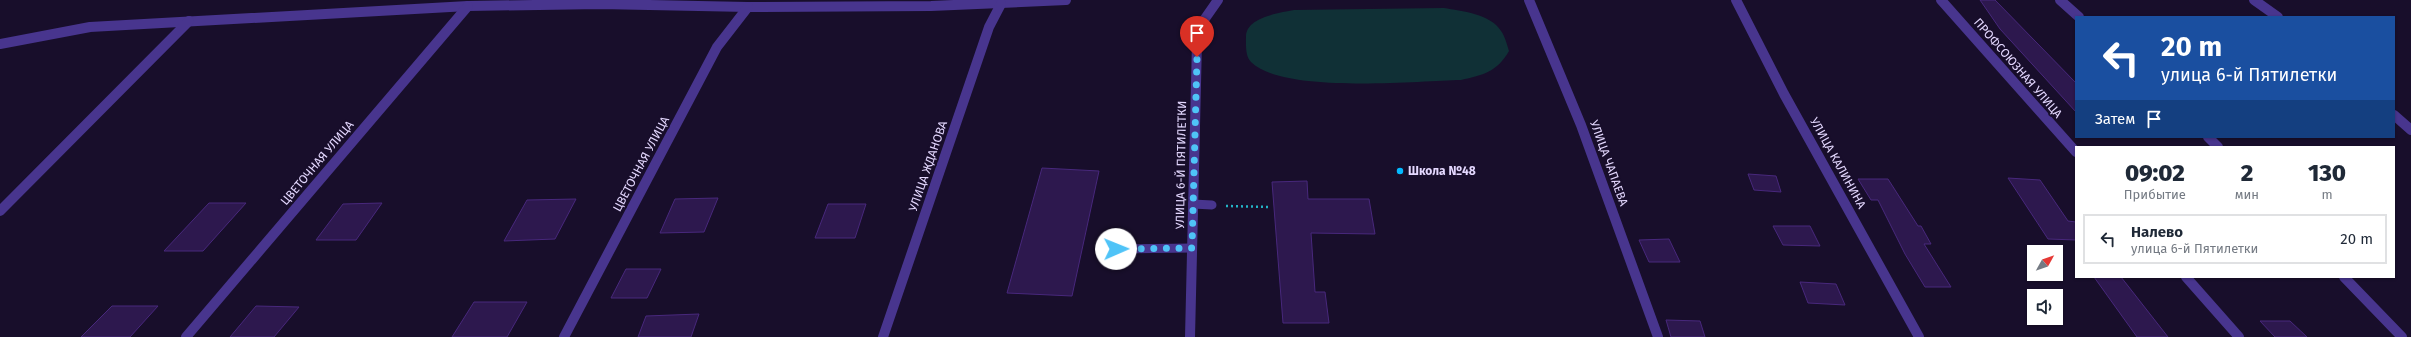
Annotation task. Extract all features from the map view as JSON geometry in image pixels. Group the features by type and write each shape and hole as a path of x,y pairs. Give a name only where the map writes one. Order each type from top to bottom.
{"street":[{"path":"0,44 90,27 468,6 600,4 748,7 1001,4 1066,0"},
{"name":"УЛИЦА 6-Й ПЯТИЛЕТКИ","path":"1190,337 1197,42 1200,26 1208,11 1218,0"},
{"name":"УЛИЦА ЧАПАЕВА","path":"1529,0 1552,50 1593,152 1658,337"},
{"name":"УЛИЦА КАЛИНИНА","path":"1736,0 1788,100 1919,337"},
{"name":"ПРОФСОЮЗНАЯ УЛИЦА","path":"1941,0 2075,151"},
{"path":"2060,0 2078,16"},
{"path":"2254,0 2277,16"},
{"name":"УЛИЦА ЖДАНОВА","path":"883,337 989,27 1001,4"},
{"name":"ЦВЕТОЧНАЯ УЛИЦА","path":"186,337 468,6"},
{"name":"ЦВЕТОЧНАЯ УЛИЦА","path":"564,337 717,47 748,7"},
{"path":"0,211 189,21"},
{"path":"2395,116 2411,130"},
{"path":"2209,138 2217,146"},
{"path":"2187,278 2239,337"},
{"path":"2345,278 2402,337"}],"lane":[{"path":"1193,204 1212,205"},
{"path":"1116,249 1192,248"}],"path":[{"path":"1212,205 1271,207"}],"green space":[{"path":"1444,8 1475,14 1496,25 1504,35 1509,51 1500,64 1489,72 1461,80 1383,83 1319,82 1291,78 1267,72 1251,62 1247,53 1246,36 1252,24 1265,17 1280,13 1294,10"}],"building":[{"path":"1980,0 1995,0 2075,82 2075,111 2000,29"},
{"path":"1042,168 1099,171 1072,296 1007,293"},
{"path":"1748,174 1776,176 1781,192 1754,190"},
{"path":"2008,178 2040,180 2068,221 2075,222 2075,240 2048,239"},
{"path":"1858,179 1888,179 1918,226 1921,226 1931,244 1924,244 1951,287 1925,287 1905,254 1878,200 1871,200"},
{"path":"1307,181 1308,199 1369,199 1375,234 1311,233 1315,292 1325,292 1329,323 1283,323 1272,182"},
{"path":"718,198 704,232 660,233 675,199"},
{"path":"576,199 555,239 504,241 527,200"},
{"path":"209,203 246,203 203,251 164,251"},
{"path":"382,203 356,240 316,240 343,204"},
{"path":"828,204 866,204 855,238 815,238"},
{"path":"1773,226 1810,226 1820,246 1783,245"},
{"path":"1669,239 1680,262 1649,262 1639,240"},
{"path":"626,269 661,269 647,298 611,298"},
{"path":"2095,278 2122,278 2168,337 2137,337"},
{"path":"1800,282 1836,284 1845,305 1808,303"},
{"path":"474,302 527,302 507,337 452,337"},
{"path":"112,306 158,306 130,337 81,337"},
{"path":"256,306 299,307 274,337 230,337"},
{"path":"699,314 691,337 638,337 646,316"},
{"path":"1666,320 1700,321 1705,337 1671,337"},
{"path":"2260,321 2290,321 2307,337 2275,337"}],"place":[{"name":"Школа №48","path":"1400,171"}],"route":[{"path":"1116,249 1192,248 1197,57"}]}
